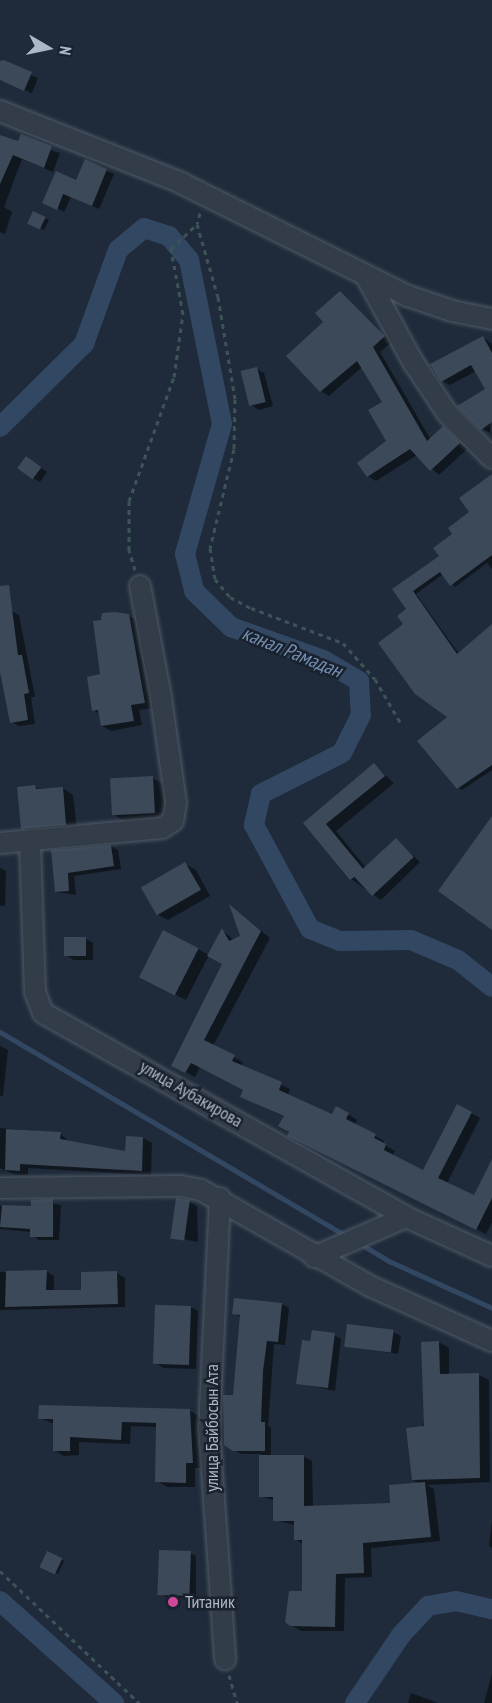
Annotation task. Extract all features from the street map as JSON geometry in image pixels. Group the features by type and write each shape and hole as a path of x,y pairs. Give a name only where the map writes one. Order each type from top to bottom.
{"street":[{"path":"0,111 204,194 367,278 452,311 492,319"},
{"path":"367,278 447,413 492,458"},
{"path":"0,843 162,828 172,821 176,803 161,697 140,586"},
{"name":"улица Аубакирова","path":"30,842 31,948 35,992 43,1013 406,1217 492,1256"},
{"path":"0,1188 181,1186 220,1198 314,1257 492,1341"},
{"name":"улица Байбосын Ата","path":"220,1198 209,1428 225,1659"},
{"path":"314,1257 406,1217"}],"path":[{"path":"204,194 197,224 218,297 235,399 234,449 210,548 215,579 230,597 251,608 343,643 375,679 400,722"},
{"path":"140,586 129,550 129,501 174,377 183,314 171,254 174,245 184,233 197,224"},
{"path":"0,1571 140,1703"},
{"path":"225,1659 237,1703"}],"building":[{"path":"4,60 32,72 24,91 0,80 0,61"},
{"path":"21,134 52,146 44,168 13,155 0,184 0,135 18,141"},
{"path":"85,159 107,169 92,206 63,194 57,210 42,203 56,171 76,180"},
{"path":"33,211 46,217 40,230 27,224"},
{"path":"340,291 385,336 373,347 427,441 443,426 460,443 430,471 410,449 367,477 357,463 386,441 368,410 382,402 357,361 320,392 286,356 323,322 315,313"},
{"path":"483,336 492,353 492,422 481,430 457,406 485,389 471,365 441,382 430,364"},
{"path":"257,367 266,402 249,406 241,371"},
{"path":"26,456 41,467 33,479 17,468"},
{"path":"492,474 492,555 450,586 440,572 413,591 457,654 492,624 492,765 457,789 417,741 447,717 415,694 378,643 403,624 397,616 406,609 392,589 439,556 433,548 452,534 448,528 469,512 459,498"},
{"path":"9,585 18,655 22,655 29,693 24,694 28,720 10,723 0,672 0,586"},
{"path":"102,613 129,614 145,703 131,705 134,721 101,726 98,710 92,711 87,677 100,674 93,621 101,620"},
{"path":"374,763 385,776 326,824 364,870 350,880 303,823"},
{"path":"153,776 155,813 112,815 110,778"},
{"path":"35,785 36,789 63,787 66,825 21,829 17,787"},
{"path":"492,816 492,930 438,891"},
{"path":"396,838 414,857 372,896 354,877"},
{"path":"111,845 114,866 68,873 69,891 55,892 51,850"},
{"path":"185,862 201,890 157,915 141,888"},
{"path":"229,904 261,931 204,1040 235,1055 232,1061 282,1082 279,1090 332,1114 336,1106 349,1113 346,1119 376,1134 374,1138 386,1144 384,1150 423,1170 457,1104 472,1112 438,1178 474,1195 492,1159 492,1198 476,1230 287,1136 289,1132 278,1126 284,1116 240,1097 243,1090 191,1063 185,1073 171,1066 222,964 207,956 222,928 229,941 240,936"},
{"path":"163,930 199,948 175,995 139,977"},
{"path":"64,937 86,937 86,956 64,956"},
{"path":"6,1129 61,1132 60,1139 125,1151 126,1136 143,1137 142,1171 20,1164 20,1171 5,1170"},
{"path":"176,1198 190,1200 184,1241 170,1239"},
{"path":"53,1199 53,1237 30,1237 30,1229 0,1227 2,1205 31,1206 31,1200"},
{"path":"47,1270 46,1290 81,1290 81,1272 117,1271 118,1304 5,1307 6,1271"},
{"path":"234,1298 282,1303 278,1342 267,1341 263,1371 261,1422 265,1422 265,1451 233,1451 224,1445 223,1395 233,1395 240,1315 232,1314"},
{"path":"155,1305 191,1306 189,1365 153,1364"},
{"path":"347,1324 394,1330 391,1353 344,1347"},
{"path":"312,1330 335,1333 328,1388 296,1384 302,1340 310,1341"},
{"path":"439,1341 440,1374 479,1373 480,1478 412,1480 406,1428 424,1426 421,1342"},
{"path":"39,1405 190,1409 193,1463 186,1463 186,1483 155,1482 156,1423 122,1422 121,1440 70,1437 70,1451 53,1451 53,1419 38,1419"},
{"path":"259,1455 304,1455 304,1506 390,1503 389,1485 425,1482 431,1537 363,1543 364,1573 336,1574 335,1627 290,1626 285,1622 289,1591 302,1591 302,1540 294,1540 294,1521 273,1521 273,1497 259,1497"},
{"path":"159,1550 191,1551 189,1596 157,1595"},
{"path":"47,1551 62,1558 55,1574 39,1567"}],"waterway":[{"name":"канал Рамадан","path":"0,427 84,344 118,250 144,228 169,236 189,260 222,424 185,554 194,591 231,627 323,660 359,681 361,715 342,753 261,794 254,825 310,929 340,941 411,940 458,960 492,987"},
{"path":"0,1032 348,1237"},
{"path":"359,1243 391,1262 492,1308"},
{"name":"канал Рамадан","path":"0,1601 114,1703"},
{"name":"канал Рамадан","path":"355,1703 401,1635 428,1606 456,1601 492,1609"}],"place":[{"name":"Титаник","path":"173,1602"}]}
